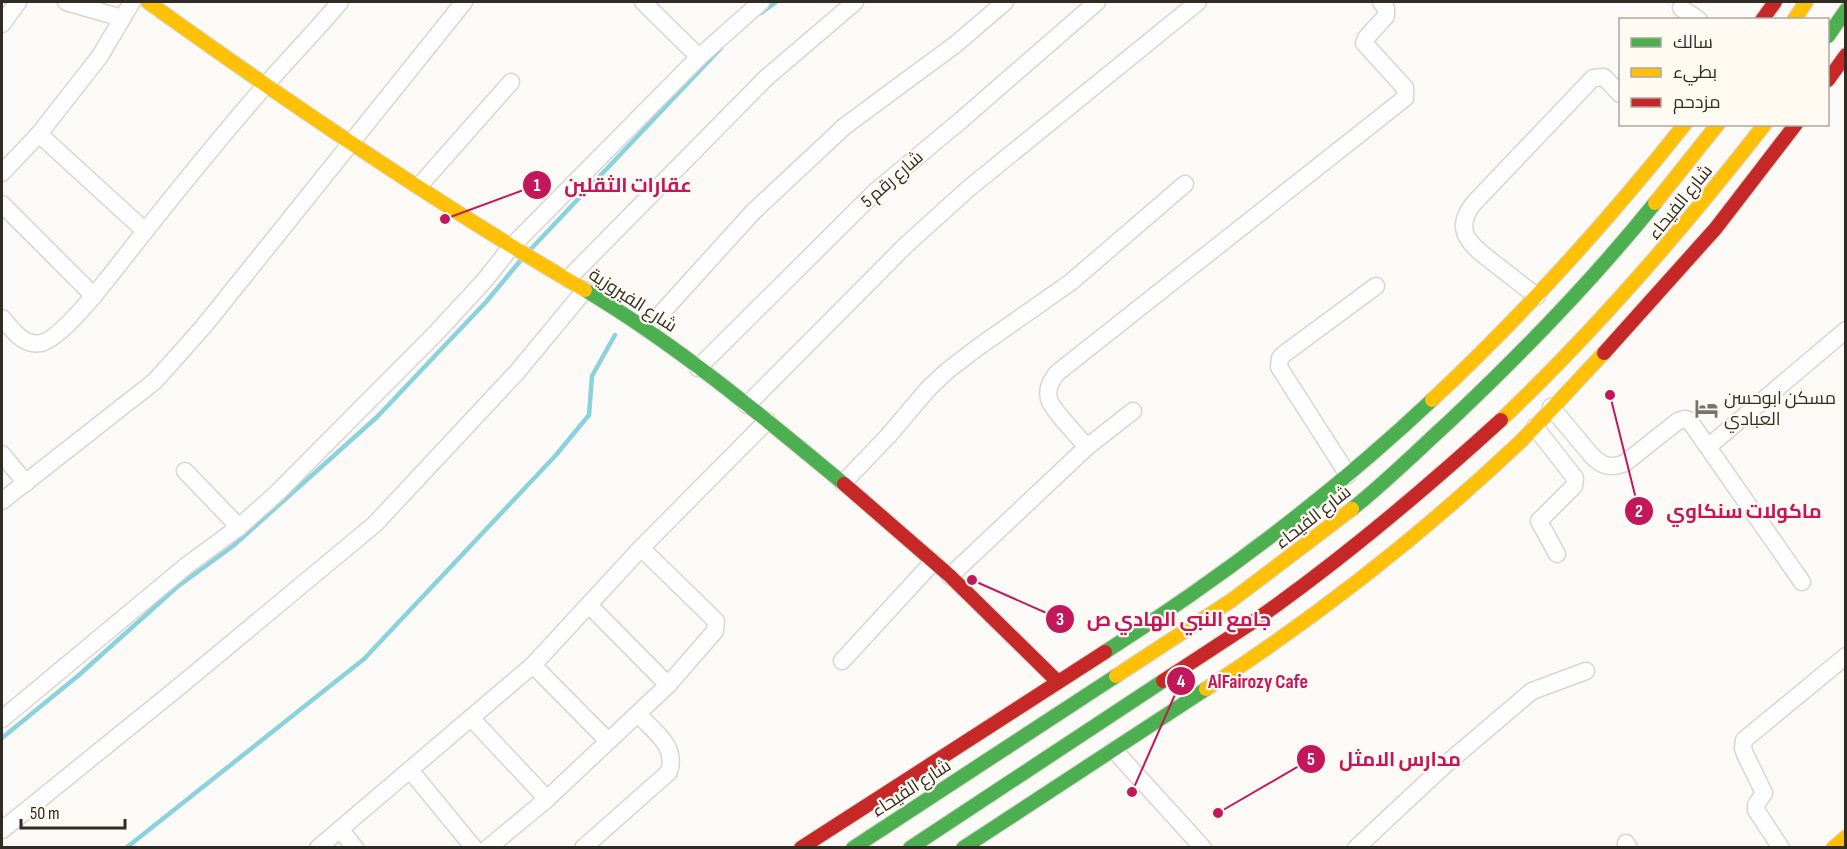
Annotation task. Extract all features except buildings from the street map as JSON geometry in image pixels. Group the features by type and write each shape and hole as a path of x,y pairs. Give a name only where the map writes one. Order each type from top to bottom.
{"main road":[{"name":"شارع الفيروزية","path":"148,2 265,86 521,252 647,329 747,405 881,514 950,576 1058,682"},
{"path":"1763,18 1774,2"},
{"path":"1795,18 1806,2"},
{"path":"1829,33 1845,10"},
{"path":"1829,77 1845,55"},
{"path":"801,848 1058,682 1224,588 1448,386 1537,296 1622,203 1683,126"},
{"name":"شارع الفيحاء","path":"852,848 1066,727 1260,636 1300,588 1398,511 1513,408 1579,343 1628,290 1763,126"},
{"path":"963,848 1114,750 1260,636 1313,616 1416,535 1466,492 1535,427 1551,407 1649,306 1762,173 1795,126"},
{"name":"شارع الفيحاء","path":"910,848 1066,727 1224,588 1323,532 1377,489 1487,386 1611,255 1711,127"},
{"path":"1741,155 1762,173"},
{"path":"836,824 852,848"},
{"path":"1833,848 1845,837"}],"street":[{"path":"2,24 18,2"},
{"path":"66,2 122,18"},
{"path":"2,173 39,134 99,56 132,2"},
{"path":"2,318 20,338 35,344 54,338 94,296 265,86 340,2"},
{"path":"2,501 155,381 204,326 464,2"},
{"path":"643,2 699,57"},
{"path":"2,719 186,566 239,527 277,493 437,332 485,280 521,252 699,57 761,2"},
{"path":"568,279 766,78 855,2"},
{"path":"647,329 753,213 845,126 956,44 1005,2"},
{"name":"شارع رقم 5","path":"698,368 876,191 1097,2"},
{"path":"747,405 906,245 968,189 1198,2"},
{"path":"1087,447 1049,401 1048,391 1051,381 1058,373 1405,98 1405,88 1364,43 1386,16 1386,8 1381,2"},
{"path":"1681,8 1696,18"},
{"path":"1537,296 1472,245 1465,232 1465,217 1474,203 1593,78 1604,77 1619,93"},
{"path":"420,185 511,82"},
{"path":"39,134 145,231"},
{"path":"843,483 889,435 927,389 947,371 1071,282 1185,184"},
{"path":"2,204 94,296"},
{"path":"1348,474 1282,371 1279,362 1284,354 1376,286"},
{"path":"2,830 375,524 517,372 585,290"},
{"path":"1708,446 1845,330"},
{"path":"1551,407 1598,463 1607,466 1625,463 1682,419 1689,420 1803,582"},
{"path":"950,576 1087,447 1133,411"},
{"path":"318,848 533,665 642,548 767,421"},
{"path":"1535,427 1575,478 1574,486 1539,521 1557,554"},
{"path":"2,454 26,483"},
{"path":"185,471 239,527"},
{"path":"488,848 547,799 638,714 713,636 717,626 716,621 642,548"},
{"path":"842,661 933,562"},
{"path":"589,604 668,685"},
{"path":"1781,848 1756,810 1756,805 1764,793 1744,754 1744,740 1845,656"},
{"path":"533,665 608,741"},
{"path":"1356,848 1446,764 1532,691 1586,671"},
{"path":"583,848 669,772 672,761 671,751 638,714"},
{"path":"471,719 547,799"},
{"path":"1114,750 1203,848"},
{"path":"410,770 474,848"},
{"path":"340,829 355,848"}],"waterway":[{"path":"761,13 776,2"},
{"path":"529,251 721,48"},
{"path":"2,738 79,675 177,587 233,546 377,417 486,302 521,260"},
{"path":"126,848 364,659 556,455 589,415 592,376 615,335"}],"traffic: fast":[{"path":"1829,35 1846,10"},
{"path":"1352,509 1451,420 1531,342 1607,260 1655,203"},
{"path":"585,290 685,357 844,484"},
{"path":"1105,652 1191,595 1274,534 1355,469 1432,400"},
{"path":"853,848 1116,676"},
{"path":"910,848 1163,681"},
{"path":"963,848 1206,689"}],"traffic: slow":[{"path":"148,2 363,151 473,222 585,290"},
{"path":"1795,18 1806,2"},
{"path":"1432,400 1564,266 1683,126"},
{"path":"1655,203 1716,126"},
{"path":"1501,420 1606,314 1703,202 1763,126"},
{"path":"1206,689 1289,633 1369,573 1446,509 1520,442 1604,353"},
{"path":"1116,676 1232,600 1352,509"},
{"path":"1833,848 1846,837"}],"traffic: jam":[{"path":"1763,18 1775,2"},
{"path":"1829,79 1846,55"},
{"path":"1604,353 1716,228 1794,126"},
{"path":"1163,681 1250,624 1316,576 1441,474 1501,420"},
{"path":"844,484 950,576 1058,682"},
{"path":"801,848 1105,652"}],"place":[{"name":"عقارات الثقلين","path":"445,219"},
{"name":"ماكولات سنكاوي","path":"1610,395"},
{"name":"مسكن ابوحسن العبادي","path":"1706,408"},
{"name":"جامع النبي الهادي ص","path":"972,580"},
{"name":"AlFairozy Cafe","path":"1132,792"},
{"name":"مدارس الامثل","path":"1218,813"}]}
